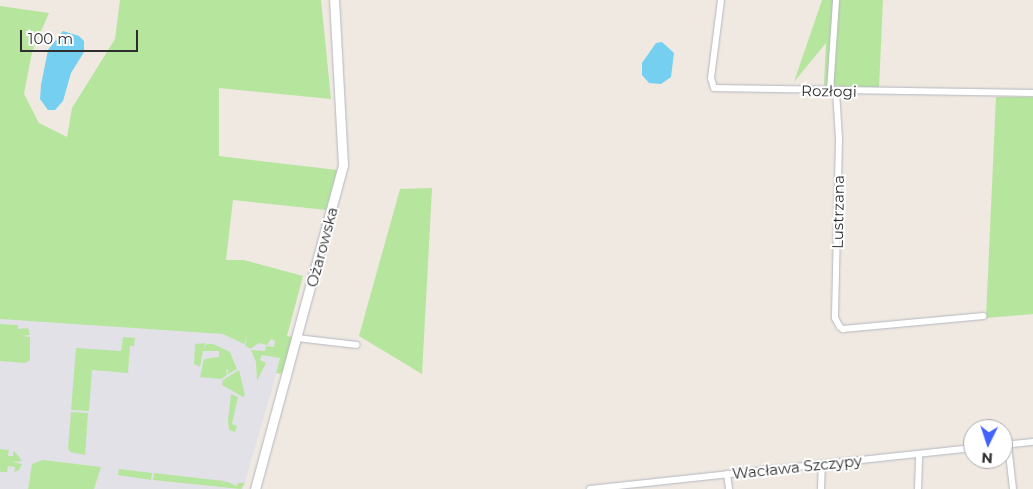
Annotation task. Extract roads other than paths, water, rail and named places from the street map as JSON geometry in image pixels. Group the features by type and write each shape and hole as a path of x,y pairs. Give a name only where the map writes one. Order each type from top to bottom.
{"main road":[{"name":"Ożarowska","path":"255,489 343,165 334,0"}],"street":[{"name":"Rozłogi","path":"721,0 711,78 714,88 1033,93"},
{"name":"Lustrzana","path":"836,0 833,91 839,139 835,318 843,329 983,316"},
{"path":"297,338 357,345"},
{"path":"1013,444 1033,442"},
{"name":"Wacława Szczypy","path":"590,489 640,486 727,474 963,449"},
{"path":"918,489 919,454"},
{"path":"821,489 822,464"},
{"path":"1009,469 1013,489"},
{"path":"727,474 729,489"}],"water":[{"path":"63,31 79,36 84,41 84,52 71,73 63,101 55,110 48,110 40,99 41,85 48,50"},
{"path":"662,42 674,53 671,77 661,84 649,83 642,75 642,63 656,43"}]}
